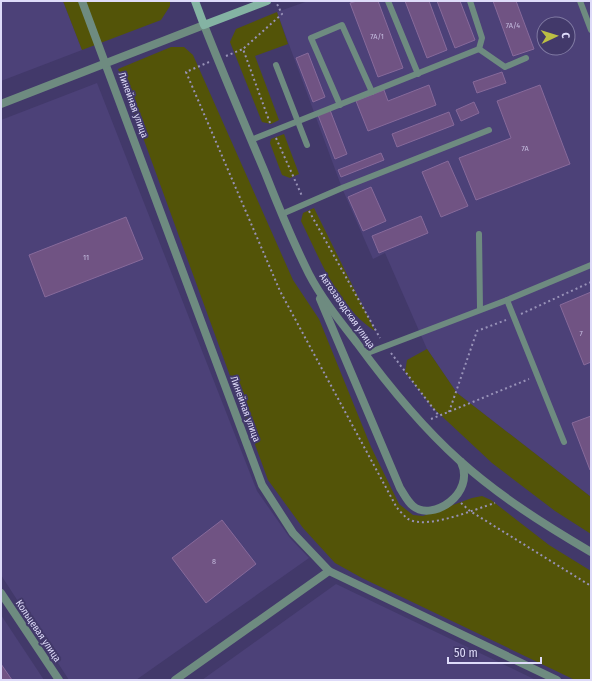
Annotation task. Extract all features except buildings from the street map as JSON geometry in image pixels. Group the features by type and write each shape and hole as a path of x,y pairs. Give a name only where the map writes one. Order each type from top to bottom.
{"main road":[{"name":"Автозаводская улица","path":"194,1 204,26"},
{"path":"204,26 267,1"}],"street":[{"name":"Линейная улица","path":"82,1 107,64 262,486 293,533 329,571 557,680"},
{"path":"1,104 204,26"},
{"name":"Автозаводская улица","path":"204,26 282,214 309,275 325,300 365,354 421,423 460,461 508,499 551,529 591,552"},
{"path":"309,275 407,500 414,507 425,510 436,509 455,498 461,490 464,480 465,470 460,461"},
{"path":"175,680 329,571"},
{"name":"Кольцевая улица","path":"1,593 59,680"}],"lane":[{"path":"388,1 418,74"},
{"path":"470,1 482,38 479,49"},
{"path":"580,1 591,30"},
{"path":"340,105 311,38 342,26 372,92"},
{"path":"251,140 479,49"},
{"path":"479,49 505,66 526,58"},
{"path":"276,65 307,145"},
{"path":"282,214 342,188 489,130"},
{"path":"479,234 480,309"},
{"path":"365,354 507,300 591,265"},
{"path":"507,300 564,442"}],"path":[{"path":"276,1 282,14 243,49 186,72 280,292 388,493 397,508 409,519 418,522 432,522 508,499"},
{"path":"243,49 273,132 306,204 385,346 439,416"},
{"path":"449,412 477,331 514,317 591,282"},
{"path":"421,423 538,376"},
{"path":"455,498 470,511 591,586"}],"shaded area":[{"path":"1,1 63,1 82,50 1,81"},
{"path":"63,1 170,1 170,6 161,20 82,50"},
{"path":"308,1 591,1 591,497 457,393 427,349 385,253 373,259 342,188 277,12"},
{"path":"277,12 288,44 255,56 279,120 271,124 262,122 230,42 236,29"},
{"path":"171,47 184,47 193,55 293,280 319,319 371,447 399,504 413,515 423,516 472,498 482,496 491,500 549,545 591,571 591,680 575,680 362,578 335,563 303,528 268,480 118,69"},
{"path":"97,83 257,491 290,538 309,558 136,680 69,680 1,575 1,120"},
{"path":"284,134 299,174 290,178 282,175 270,143 271,139"},
{"path":"314,208 375,331 350,309 331,281 323,266 301,221 303,213"},
{"path":"427,349 457,393 591,497 591,534 555,511 492,463 432,407 405,372 407,360"},
{"path":"336,584 536,680 202,680"},
{"path":"1,615 44,680 1,680"}]}
